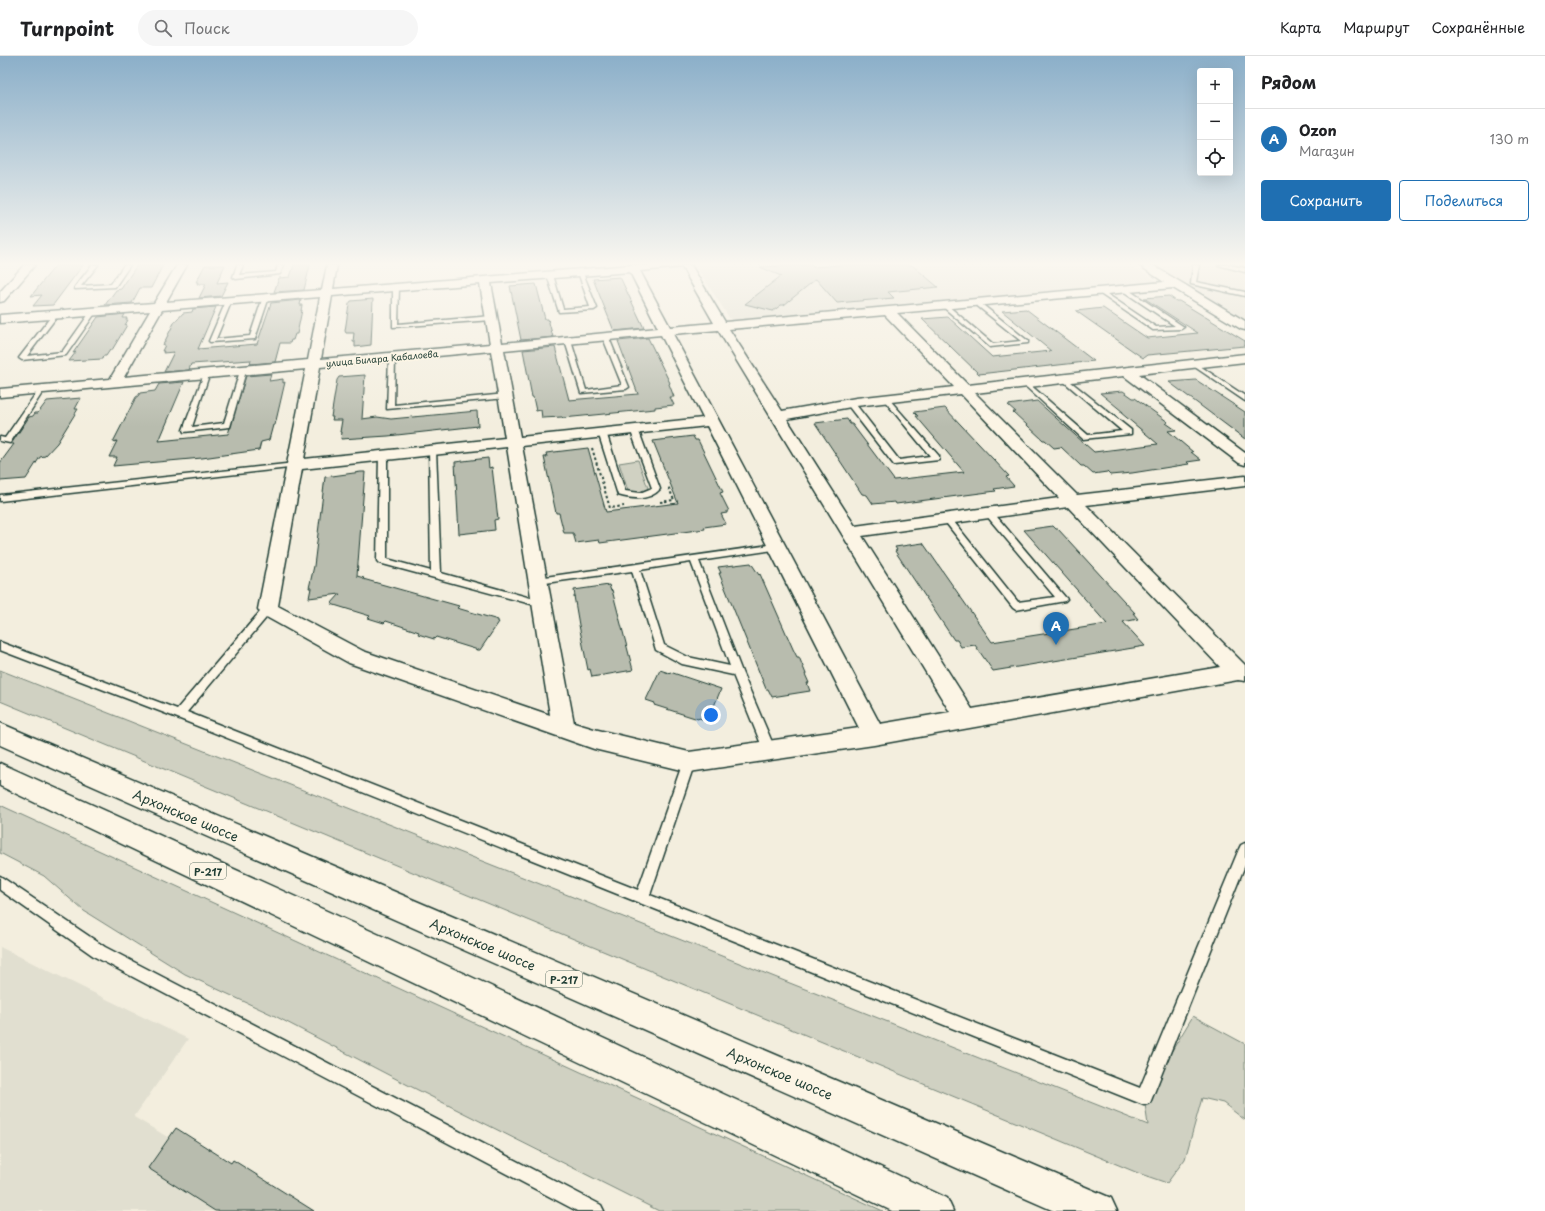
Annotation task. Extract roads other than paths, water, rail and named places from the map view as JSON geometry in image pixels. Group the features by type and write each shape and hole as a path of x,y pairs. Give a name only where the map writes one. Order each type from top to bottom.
{"highway":[{"name":"Архонское шоссе","path":"0,734 1098,1211"},
{"name":"Р-217","path":"0,774 934,1211"}],"street":[{"path":"114,383 151,319"},
{"name":"улица Билара Кабалоева","path":"268,609 321,319"},
{"path":"492,319 564,729"},
{"path":"659,319 874,735"},
{"path":"717,319 966,719"},
{"name":"улица Билара Кабалоева","path":"0,393 806,319"},
{"path":"896,319 1073,502 1242,673"},
{"path":"1233,319 1245,326"},
{"path":"778,416 850,403 1245,358"},
{"path":"1128,372 1245,460"},
{"path":"295,465 712,421"},
{"path":"851,532 1073,502 1245,481"},
{"path":"268,609 356,657 594,739 689,762 769,749 874,735 1242,673"}],"lane":[{"path":"52,319 22,358 64,354 88,319"},
{"path":"221,319 212,342 253,338 259,319"},
{"path":"395,319 395,326 481,319"},
{"path":"961,319 992,346 1026,342 997,319"},
{"path":"1140,319 1155,329 1181,327 1169,319"},
{"path":"568,341 583,392 626,387 606,338"},
{"path":"392,358 390,407 506,396"},
{"path":"1194,364 1245,399"},
{"path":"206,375 187,430 227,426 243,371"},
{"path":"1026,384 1086,437 1128,432 1064,379"},
{"path":"0,439 7,441 41,390"},
{"path":"850,403 897,463 936,458 886,399"},
{"path":"602,432 621,493 628,496 651,493 656,489 634,429"},
{"path":"432,450 436,576"},
{"path":"383,455 382,561 542,604"},
{"path":"0,498 295,465"},
{"path":"947,519 1016,606 1062,599 989,513"},
{"path":"538,580 777,547"},
{"path":"694,559 737,672 769,749"},
{"path":"635,567 660,647 686,661 737,672"},
{"path":"178,714 268,609"},
{"path":"0,646 178,714 1144,1097 1245,849"},
{"path":"642,898 689,762"},
{"path":"0,882 100,952 594,1211"}],"place":[{"name":"Ozon","path":"1056,645"}]}
